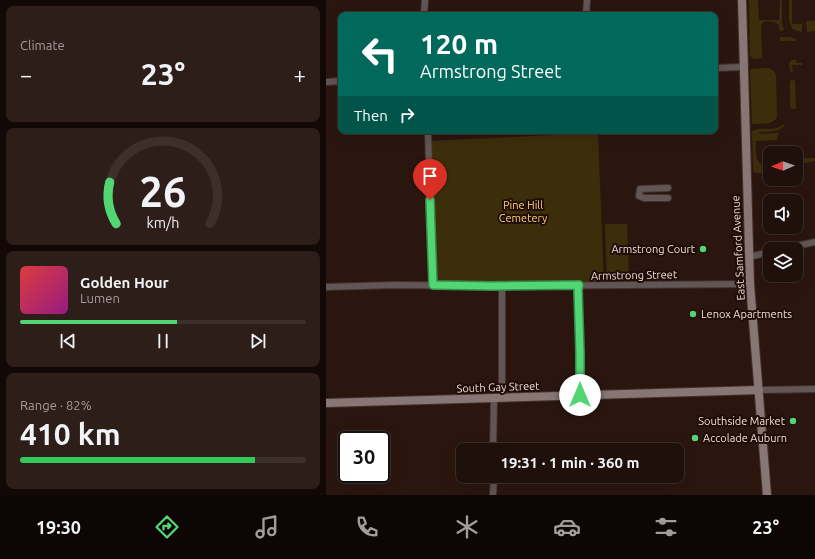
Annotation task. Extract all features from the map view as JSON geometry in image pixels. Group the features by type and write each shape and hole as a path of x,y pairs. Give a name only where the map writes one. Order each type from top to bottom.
{"street":[{"path":"424,12 425,0"},
{"path":"586,12 587,0"},
{"name":"East Samford Avenue","path":"742,0 750,284 767,495"},
{"path":"718,68 743,67"},
{"path":"326,82 338,81"},
{"path":"428,134 433,285"},
{"path":"668,188 640,189 639,193 640,196 644,198 668,198"},
{"path":"803,245 815,242"},
{"path":"749,257 763,254"},
{"name":"Armstrong Street","path":"326,287 433,285 502,286 750,284"},
{"path":"579,285 580,395"},
{"path":"495,443 498,398 502,286"},
{"name":"South Gay Street","path":"326,403 815,389"},
{"path":"493,495 494,483"}],"green space":[{"path":"749,0 758,0 759,20 779,20 780,1 777,0 782,0 782,24 784,30 779,31 781,18 779,30 779,25 775,22 765,21 761,25 762,58 754,59 750,56"},
{"path":"789,0 792,0 792,24 802,24 802,32 794,30 789,21"},
{"path":"806,21 815,21 815,31 807,32"},
{"path":"780,37 790,37 796,39 796,41 780,41"},
{"path":"791,60 796,60 797,63 802,63 802,65 792,65 793,72 790,71 789,64"},
{"path":"769,68 774,71 776,76 777,117 769,123 752,124 750,69"},
{"path":"791,80 795,81 796,109 790,107"},
{"path":"784,124 785,125 783,128 777,130 759,132 759,134 779,133 777,140 756,141 756,153 758,160 763,165 763,172 754,172 752,131 780,127"},
{"name":"Pine Hill Cemetery","path":"598,134 604,285 433,285 428,141"},
{"path":"803,158 815,158 815,161 803,164"},
{"path":"605,224 627,224 629,278 607,279"}],"place":[{"name":"Armstrong Court","path":"703,249"},
{"name":"Lenox Apartments","path":"693,314"},
{"name":"Southside Market","path":"793,421"},
{"name":"Accolade Auburn","path":"695,438"}],"route":[{"path":"430,200 433,285 579,285 580,395"}]}
